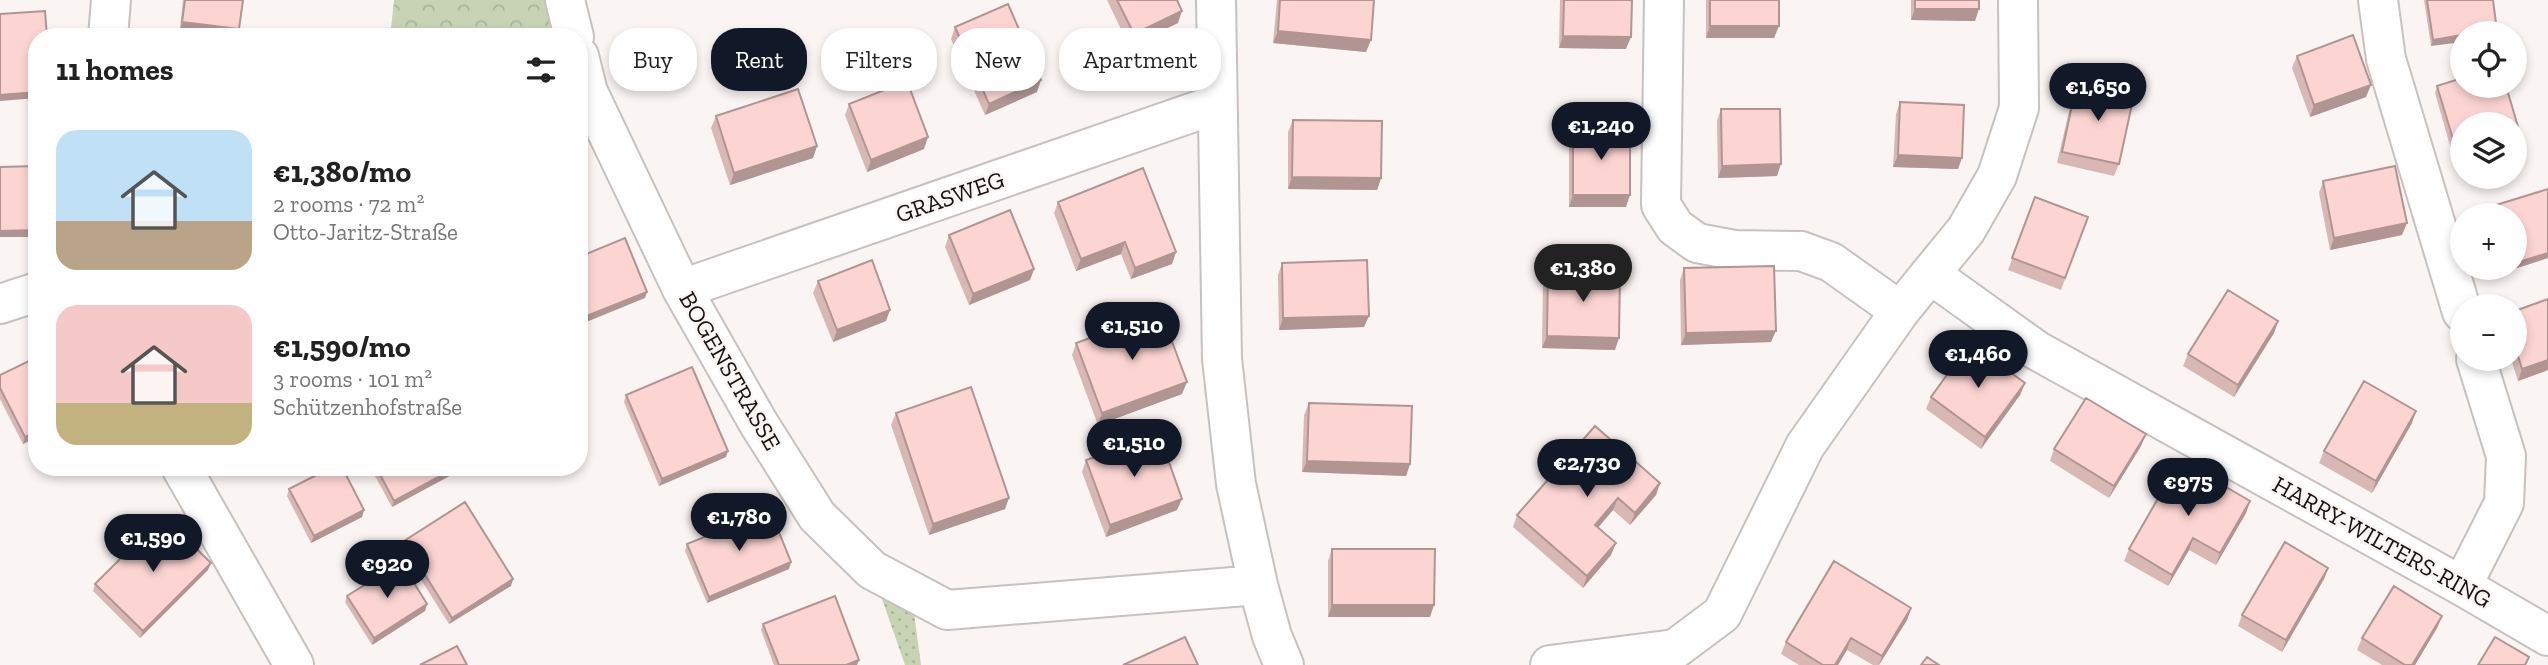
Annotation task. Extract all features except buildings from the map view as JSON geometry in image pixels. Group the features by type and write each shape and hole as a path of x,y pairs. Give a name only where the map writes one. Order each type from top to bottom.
{"street":[{"path":"108,28 111,0"},
{"path":"565,0 572,28"},
{"path":"1216,0 1222,359 1236,484 1258,585 1272,636 1284,665"},
{"path":"1664,0 1661,205 1675,227 1697,243 1734,250 1801,251 1831,262 1900,311"},
{"path":"1550,665 1675,649 1722,614 1805,446 1900,311 1966,230 1997,176 2019,108 2018,0"},
{"path":"2378,0 2386,59 2457,294"},
{"name":"BOGENSTRASSE","path":"588,92 682,289 759,425 817,516 872,570 947,610 1258,585"},
{"name":"GRASWEG","path":"682,289 1217,104"},
{"name":"HARRY-WILTERS-RING","path":"1930,274 2036,350 2548,636"},
{"path":"0,304 28,295"},
{"path":"2462,586 2504,503 2506,456 2480,371"},
{"path":"186,476 294,665"}],"green space":[{"path":"394,0 565,0 572,28 391,28"},
{"path":"872,570 911,591 921,665 905,665"}]}
